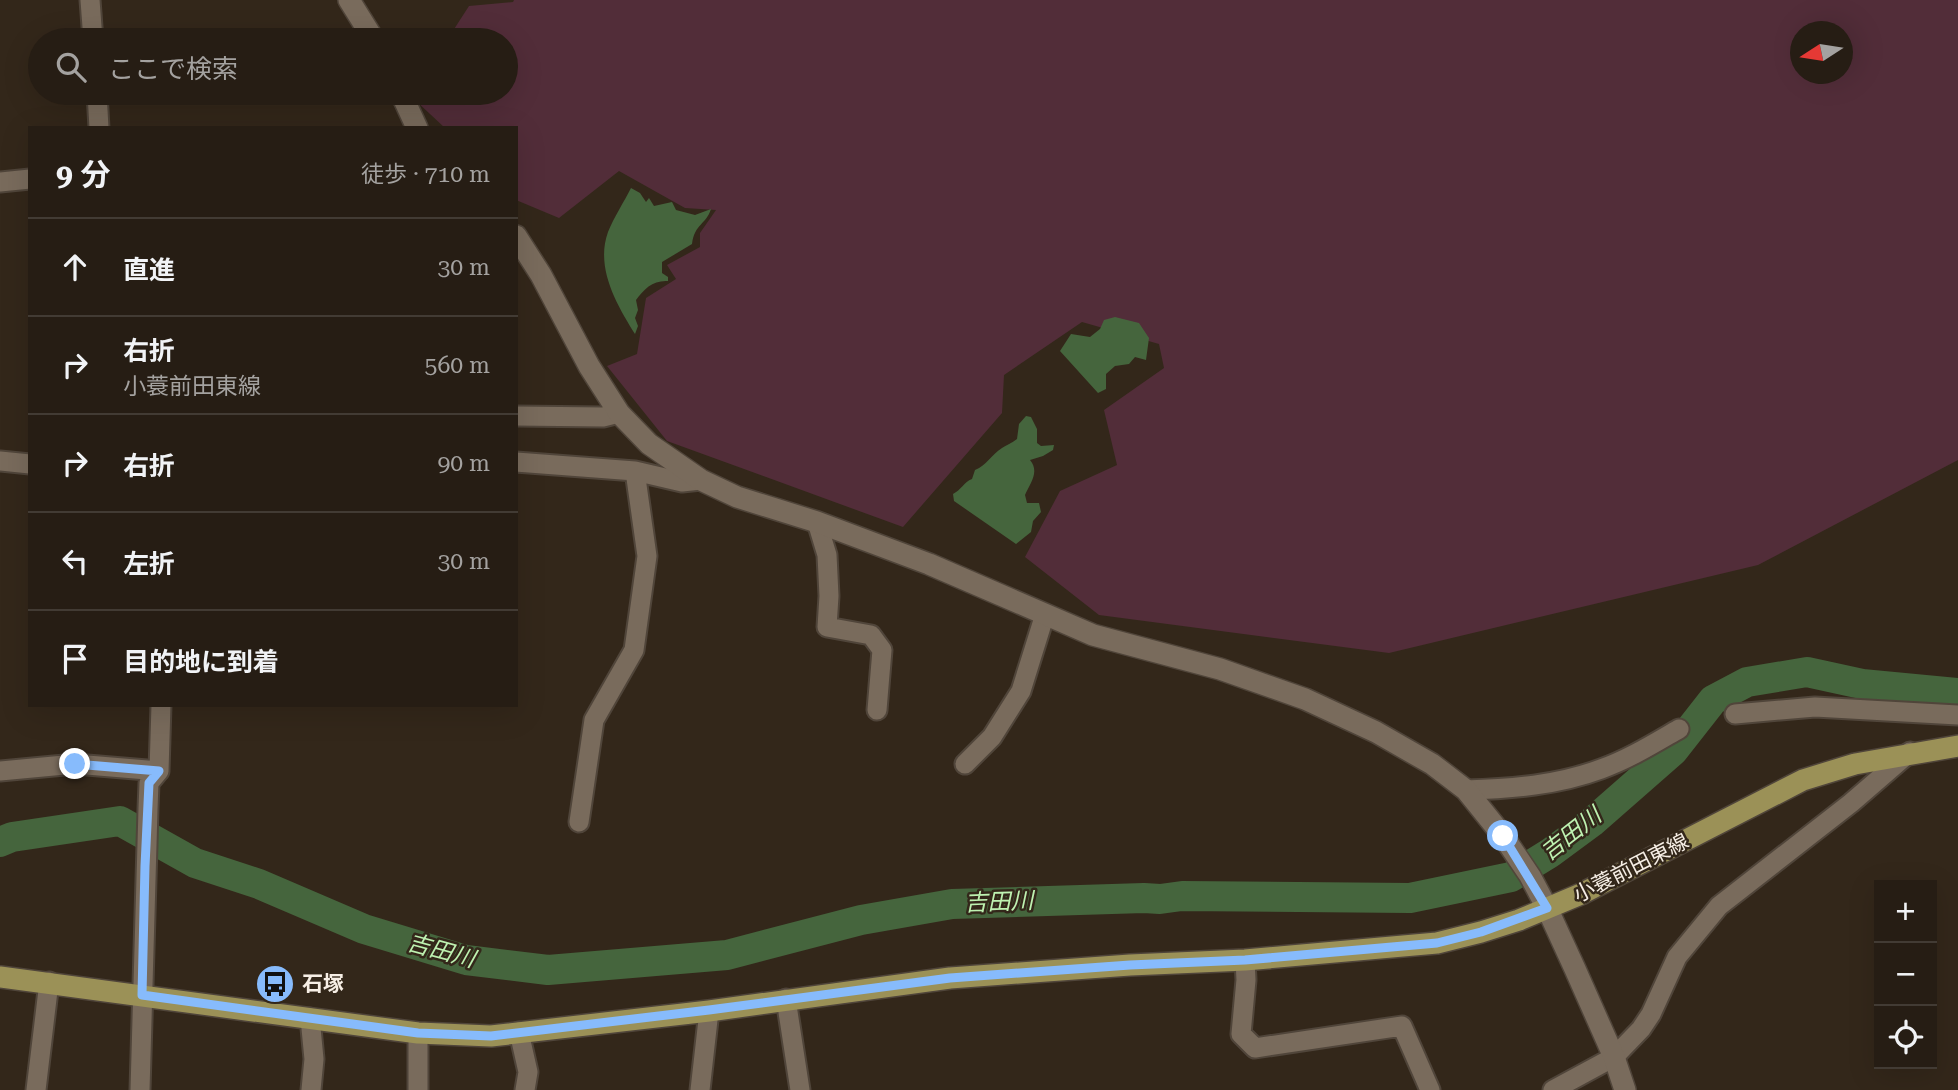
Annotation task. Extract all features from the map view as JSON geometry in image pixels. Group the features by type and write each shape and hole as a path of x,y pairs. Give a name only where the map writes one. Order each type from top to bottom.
{"main road":[{"name":"小蓑前田東線","path":"0,977 418,1033 491,1036 950,978 1245,960 1437,943 1481,932 1581,894 1803,780 1855,764 1910,752 1958,746"}],"street":[{"path":"90,0 92,28"},
{"path":"349,0 366,28"},
{"path":"98,105 99,126"},
{"path":"406,105 416,126"},
{"path":"0,182 28,179"},
{"path":"518,239 541,275 589,366 620,413 649,444 701,480 737,497 817,522 929,564 1093,635 1220,669 1305,699 1376,732 1432,764 1466,790 1503,836 1530,876 1547,908 1614,1057 1625,1090"},
{"path":"518,415 603,417 620,413"},
{"path":"0,461 28,464"},
{"path":"518,462 635,471 682,482 701,480"},
{"path":"579,822 594,720 634,650 647,556 635,471"},
{"path":"817,522 827,555 827,627 871,635 882,650 877,710"},
{"path":"965,764 992,737 1021,691 1045,614"},
{"path":"140,1090 149,783 159,771 162,707"},
{"path":"1735,714 1815,707 1958,715"},
{"path":"1466,790 1534,785 1599,770 1636,754 1679,729"},
{"path":"1553,1090 1614,1057 1641,1029 1651,1014 1677,957 1719,906 1851,803 1910,752"},
{"path":"0,771 75,764 159,771"},
{"path":"1245,960 1246,981 1241,1034 1255,1048 1402,1026 1430,1090"},
{"path":"36,1090 49,982"},
{"path":"786,999 800,1090"},
{"path":"700,1090 709,1010"},
{"path":"310,1018 314,1059 311,1090"},
{"path":"519,1032 528,1072 525,1090"},
{"path":"418,1033 418,1090"}],"shaded area":[{"path":"514,0 1958,0 1958,460 1758,565 1389,653 1099,615 1025,557 1060,491 1117,465 1104,410 1164,368 1159,344 1082,322 1004,375 1002,413 903,527 667,441 607,366 637,354 646,298 676,279 667,265 700,247 700,233 716,210 685,208 619,171 559,218 518,201 518,126 443,126 420,105 518,105 518,28 455,28 469,6"},
{"path":"631,188 640,193 646,202 649,198 654,206 672,202 676,210 695,215 711,209 698,228 692,244 662,262 662,273 668,277 668,281 649,286 636,300 638,310 635,318 638,326 635,334 610,286 604,259 608,232"},
{"path":"1115,317 1139,323 1149,338 1146,360 1135,357 1129,364 1115,366 1106,374 1106,389 1098,393 1060,351 1071,334 1090,337 1100,329 1104,320"},
{"path":"1026,416 1031,417 1037,429 1037,443 1041,446 1054,445 1053,450 1030,460 1034,473 1025,495 1027,503 1039,503 1041,512 1033,521 1031,532 1016,544 954,501 953,494 972,479 975,470 1017,439 1019,424"}],"waterway":[{"name":"吉田川","path":"0,842 12,837 120,821 195,863 259,884 364,929 466,960 548,970 727,955 861,920 952,904 1160,899 1182,896 1410,898 1511,877 1550,853 1592,822 1673,751 1713,700 1747,682 1807,672 1862,684 1958,693"}],"place":[{"name":"石塚","path":"275,984"}],"route":[{"path":"75,764 159,771 149,783 142,995 445,1035 491,1036 950,978 1245,960 1437,943 1519,920 1547,908 1530,876 1503,836"}]}
